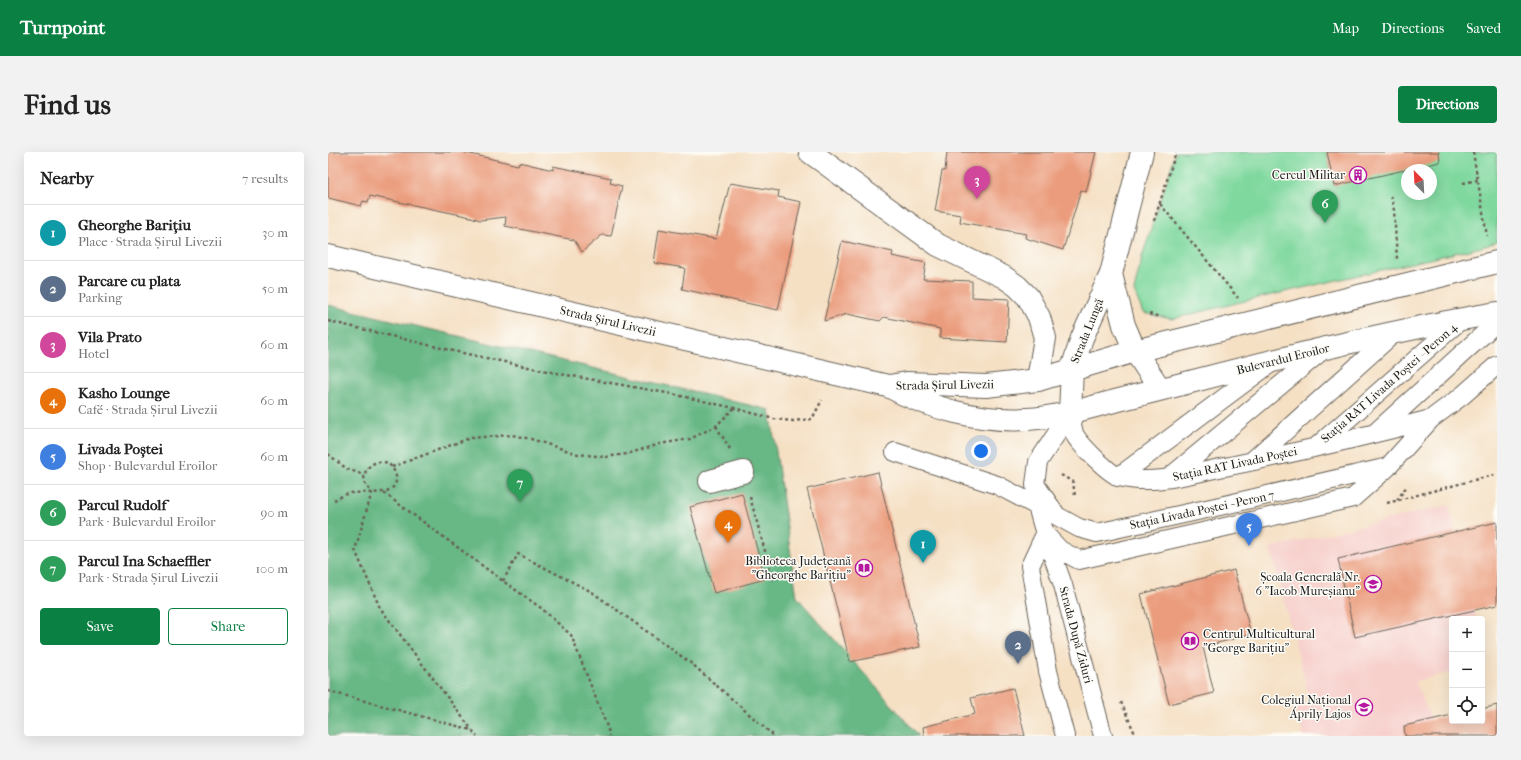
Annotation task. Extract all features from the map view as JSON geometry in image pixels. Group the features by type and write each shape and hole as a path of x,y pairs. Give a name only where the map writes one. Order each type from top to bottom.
{"main road":[{"path":"810,152 938,245 1004,277 1017,286 1028,297 1039,317 1045,338 1038,380"},
{"name":"Strada Lungă","path":"1070,413 1072,369 1082,338 1111,274 1142,152"},
{"name":"Strada Șirul Livezii","path":"328,256 888,386 911,398 956,412 994,419 1027,420 1070,413"},
{"path":"1072,369 1135,351 1497,262"},
{"name":"Strada Lungă","path":"1111,274 1124,325 1135,351 1160,389"},
{"name":"Bulevardul Eroilor","path":"1070,413 1274,360 1463,318 1497,313"},
{"name":"Strada Șirul Livezii","path":"888,386 907,383 986,386 1038,380 1072,369"},
{"path":"710,481 743,472"}],"lane":[{"name":"Stația RAT Livada Poștei - Peron 4","path":"1315,448 1463,318"},
{"path":"1373,434 1497,322"},
{"path":"1251,461 1394,333"},
{"path":"1169,478 1325,349"},
{"path":"1118,477 1274,360"},
{"path":"1065,736 1048,671 1030,566 1045,534 1060,550 1079,560 1353,498 1387,468 1431,419 1464,395 1497,365"},
{"name":"Stația RAT Livada Poștei","path":"1070,413 1075,436 1089,453 1118,477 1140,481 1169,478 1315,448 1431,419"},
{"name":"Strada După Ziduri","path":"1070,413 1038,462 1035,484 1037,506 1062,585 1103,736"},
{"path":"895,452 998,485 1037,506"},
{"name":"Stația Livada Poștei - Peron 7","path":"1035,484 1058,516 1079,528 1097,533 1387,468"}],"path":[{"path":"1153,224 1176,152"},
{"path":"1473,152 1488,235 1485,241"},
{"path":"1463,183 1478,180"},
{"path":"1391,196 1394,210 1397,266"},
{"path":"1160,204 1241,302"},
{"path":"1143,313 1165,318"},
{"path":"328,321 458,352 734,408 774,419 793,422 812,419 822,400"},
{"path":"392,466 470,438 512,435 531,439 578,454 605,457 627,454 660,444 690,439 716,426 734,408"},
{"path":"716,426 743,472 773,580"},
{"path":"328,454 347,469 364,475"},
{"path":"372,492 366,485 364,475 368,466 378,462 387,463 392,466 396,475 395,482 391,489 384,493"},
{"path":"372,492 355,550 380,608 477,736"},
{"path":"334,500 351,493 384,493 541,608 571,635 608,729 609,736"},
{"path":"503,581 518,554 592,592 692,664 774,736"},
{"path":"328,691 472,730"}],"shaded area":[{"name":"Școala Generală Nr. 6 \"Iacob Mureșianu\"","path":"1449,505 1475,616 1449,616 1449,673 1415,681 1431,720 1449,716 1449,724 1485,724 1485,708 1497,705 1497,736 1304,736 1294,709 1311,704 1270,548"}],"green space":[{"path":"1176,152 1327,152 1334,186 1401,164 1401,200 1437,200 1437,164 1401,164 1438,152 1497,152 1497,242 1482,247 1172,319 1143,313 1134,291 1142,257"},
{"path":"328,305 770,410 797,597 919,736 328,736"}],"building":[{"path":"328,152 462,152 518,165 519,162 553,170 553,166 611,178 610,183 622,186 611,236 602,235 582,252 574,240 505,226 506,217 480,220 370,196 368,202 363,201 361,206 328,198"},
{"path":"947,152 1096,152 1086,192 1081,190 1063,250 1025,238 1026,234 960,222 961,215 935,211 942,171 945,171"},
{"name":"Cercul Militar","path":"1327,152 1439,152 1440,162 1431,164 1401,164 1401,171 1334,186"},
{"path":"730,183 779,191 778,197 801,202 778,310 682,289 685,268 654,263 659,229 716,239"},
{"path":"842,241 893,252 892,256 926,263 923,279 972,281 972,297 1009,299 1007,342 940,338 940,329 884,317 880,321 847,314 824,321"},
{"name":"Biblioteca Județeană \"Gheorghe Barițiu\"","path":"878,472 920,647 850,662 807,489"},
{"path":"742,493 765,579 714,593 690,507"},
{"name":"Școala Generală Nr. 6 \"Iacob Mureșianu\"","path":"1497,522 1497,605 1355,637 1338,559"},
{"name":"Centrul Multicultural \"George Barițiu\"","path":"1234,570 1251,634 1203,647 1214,693 1169,704 1141,594"},
{"path":"1013,688 1025,736 924,736 923,727 975,714 971,698"},
{"path":"1497,705 1497,736 1405,736 1404,726 1449,716 1449,724 1485,724 1485,708"}],"place":[{"name":"Cercul Militar","path":"1358,175"},
{"name":"Vila Prato","path":"977,199"},
{"name":"Parcul Rudolf","path":"1325,223"},
{"name":"Parcul Ina Schaeffler","path":"520,502"},
{"name":"Kasho Lounge","path":"728,543"},
{"name":"Livada Poștei","path":"1249,546"},
{"name":"Gheorghe Barițiu","path":"923,563"},
{"name":"Biblioteca Județeană \"Gheorghe Barițiu\"","path":"864,568"},
{"name":"Școala Generală Nr. 6 \"Iacob Mureșianu\"","path":"1373,584"},
{"name":"Centrul Multicultural \"George Barițiu\"","path":"1190,641"},
{"name":"Parcare cu plata","path":"1018,664"},
{"name":"Colegiul Național Áprily Lajos","path":"1364,707"}]}
